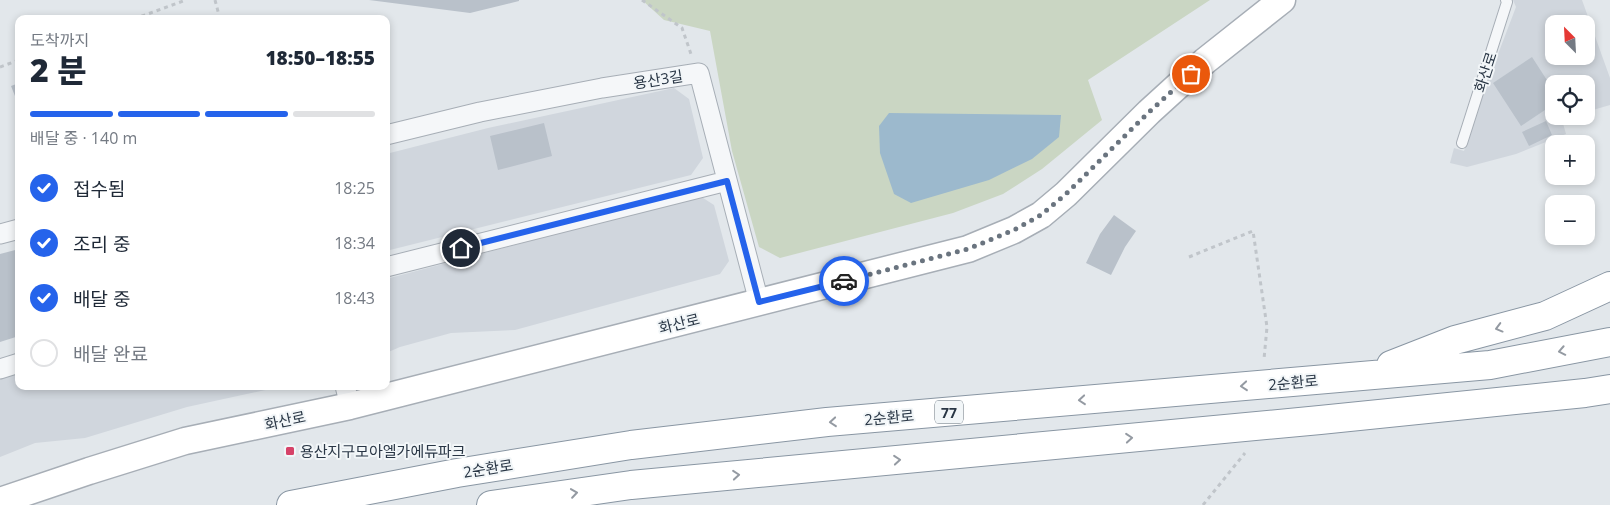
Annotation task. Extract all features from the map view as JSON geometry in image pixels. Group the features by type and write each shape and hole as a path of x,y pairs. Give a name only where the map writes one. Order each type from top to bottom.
{"highway":[{"path":"1360,377 1456,340 1545,316 1610,286"},
{"name":"2순환로","path":"291,505 457,473 631,445 827,422 1360,377 1490,364 1610,342"},
{"path":"491,505 631,485 1310,421 1610,389"}],"main road":[{"name":"화산로","path":"390,386 759,302 968,249 1014,230 1041,215 1066,194 1149,112 1205,61 1282,0"},
{"name":"화산로","path":"0,501 184,441 373,390"}],"street":[{"name":"용산3길","path":"390,133 480,112 602,88 699,73 759,302"},
{"path":"390,266 727,181"},
{"path":"0,234 15,230"},
{"path":"0,369 15,363"}],"lane":[{"name":"화산로","path":"1462,144 1507,2 1506,0"}],"path":[{"path":"145,15 186,0"},
{"path":"215,0 219,15"},
{"path":"642,0 682,28 699,73"},
{"path":"0,67 15,61"},
{"path":"1189,257 1253,231 1267,326 1263,364"},
{"path":"1203,505 1251,446"}],"shaded area":[{"path":"1513,0 1582,0 1587,15 1545,15 1545,65 1595,65 1595,36 1610,78 1610,105 1595,109 1595,75 1545,75 1545,125 1563,125 1566,134 1545,135 1545,142 1516,154 1467,167 1450,163 1454,148 1464,151 1516,7"},
{"path":"674,88 689,99 703,158 691,175 390,250 390,153 488,128"},
{"path":"700,196 714,205 729,261 720,274 515,330 451,333 390,351 390,278"},
{"path":"15,373 15,390 266,390 187,407 85,438 35,443 0,457 0,378"}],"green space":[{"path":"642,0 1210,0 1088,80 1102,120 1042,169 1003,194 953,213 780,258 759,247 732,151 710,31 664,20"}],"water":[{"path":"889,113 1061,115 1059,137 1032,159 989,180 911,203 894,194 880,153 879,126"}],"building":[{"path":"369,0 519,0 519,1 470,13"},
{"path":"1532,57 1545,77 1545,110 1521,126 1493,83"},
{"path":"15,84 15,96 11,86"},
{"path":"1545,121 1545,125 1548,125 1552,135 1545,135 1545,138 1529,146 1522,132"},
{"path":"544,123 552,156 498,170 490,136"},
{"path":"1114,215 1136,231 1125,247 1111,275 1086,263 1100,234"},
{"path":"15,250 15,337 0,342 0,254"}],"way so far":[{"path":"844,281 968,249 1014,230 1041,215 1066,194 1149,112 1191,74"}],"place":[{"name":"용산지구모아엘가에듀파크","path":"290,451"}],"route":[{"path":"461,248 727,181 759,302 844,281"}]}
